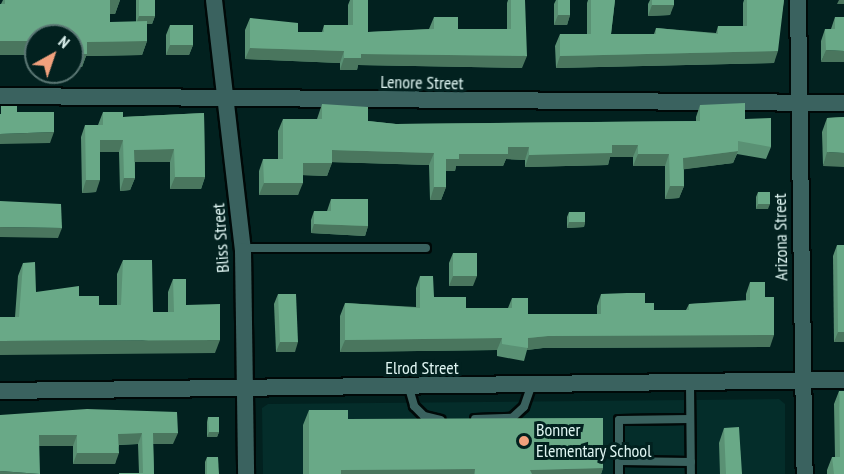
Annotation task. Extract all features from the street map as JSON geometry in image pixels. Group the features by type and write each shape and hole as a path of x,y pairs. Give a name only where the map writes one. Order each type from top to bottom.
{"street":[{"name":"Bliss Street","path":"214,0 229,99 243,248 246,474"},
{"name":"Arizona Street","path":"798,0 805,474"},
{"name":"Lenore Street","path":"0,96 519,104 798,99 844,103"},
{"name":"Elrod Street","path":"0,391 804,384 844,380"}],"lane":[{"path":"243,248 426,248"},
{"path":"690,385 691,474"},
{"path":"409,388 414,406 436,420 512,418 524,407 531,387"},
{"path":"619,474 619,420 690,419"},
{"path":"619,461 691,462"}],"shaded area":[{"name":"Bonner Elementary School","path":"779,399 785,404 785,474 263,474 262,408 268,404"}],"building":[{"path":"5,0 110,0 110,22 147,21 147,41 87,42 87,54 84,54 84,24 24,24 24,41 0,41 0,4 5,4"},
{"path":"139,0 155,0 155,16 139,16"},
{"path":"353,0 368,0 368,32 434,29 434,17 458,17 458,29 511,29 511,0 525,0 527,56 361,54 361,58 344,58 344,51 250,48 250,18 298,23 298,32 324,32 324,25 353,25"},
{"path":"558,0 570,0 570,15 558,15"},
{"path":"591,0 615,0 611,34 656,34 656,28 718,34 718,26 747,26 747,0 784,0 778,51 560,56 560,34 591,34"},
{"path":"652,0 674,0 674,5 652,5"},
{"path":"835,17 844,17 844,51 826,50 825,29 835,29"},
{"path":"170,25 193,25 193,45 170,45"},
{"path":"745,103 745,119 771,118 771,147 738,141 738,151 683,158 684,186 670,186 669,154 638,154 638,145 612,145 612,153 529,155 529,147 508,147 508,154 459,154 459,159 446,159 446,187 434,187 434,153 332,150 332,163 303,163 303,183 264,183 263,159 283,159 283,119 322,119 322,104 368,107 368,121 396,124 700,121 700,105"},
{"path":"1,106 17,106 17,112 54,112 54,132 0,134"},
{"path":"103,112 123,112 123,117 204,113 205,177 175,177 174,149 134,150 135,178 124,178 123,140 100,140 100,180 86,180 85,125 103,125"},
{"path":"844,117 844,153 827,152 827,118"},
{"path":"758,192 770,192 770,204 758,204"},
{"path":"331,199 368,199 368,226 314,224 314,211 331,211"},
{"path":"0,201 61,204 62,228 0,227"},
{"path":"569,212 585,212 585,222 569,222"},
{"path":"837,245 844,245 844,332 838,332"},
{"path":"453,253 477,253 477,276 453,276"},
{"path":"123,260 152,260 153,312 174,312 173,279 186,279 186,305 220,304 220,340 0,341 0,317 19,317 23,263 35,262 36,292 79,286 79,296 99,296 99,305 121,305"},
{"path":"420,276 433,276 434,297 466,297 466,308 512,308 512,298 528,298 528,314 601,314 601,294 627,293 645,293 645,303 654,303 654,310 689,310 689,304 750,300 750,282 765,282 765,297 774,297 774,335 548,336 528,338 528,348 502,344 502,338 345,340 345,303 420,308"},
{"path":"278,294 296,294 298,342 280,342"},
{"path":"839,391 844,391 844,474 834,474 832,457 840,457"},
{"path":"87,409 177,412 178,433 153,433 154,474 119,474 143,473 142,433 118,434 119,453 77,453 77,435 39,435 40,474 0,471 0,415"},
{"path":"309,410 348,410 348,419 603,418 603,468 530,470 532,474 475,474 475,469 341,470 341,474 309,474"},
{"path":"208,417 219,417 219,432 209,432"},
{"path":"739,427 742,474 726,474 724,428"},
{"path":"207,457 218,457 219,474 207,474"}],"place":[{"name":"Bonner Elementary School","path":"524,441"}]}
